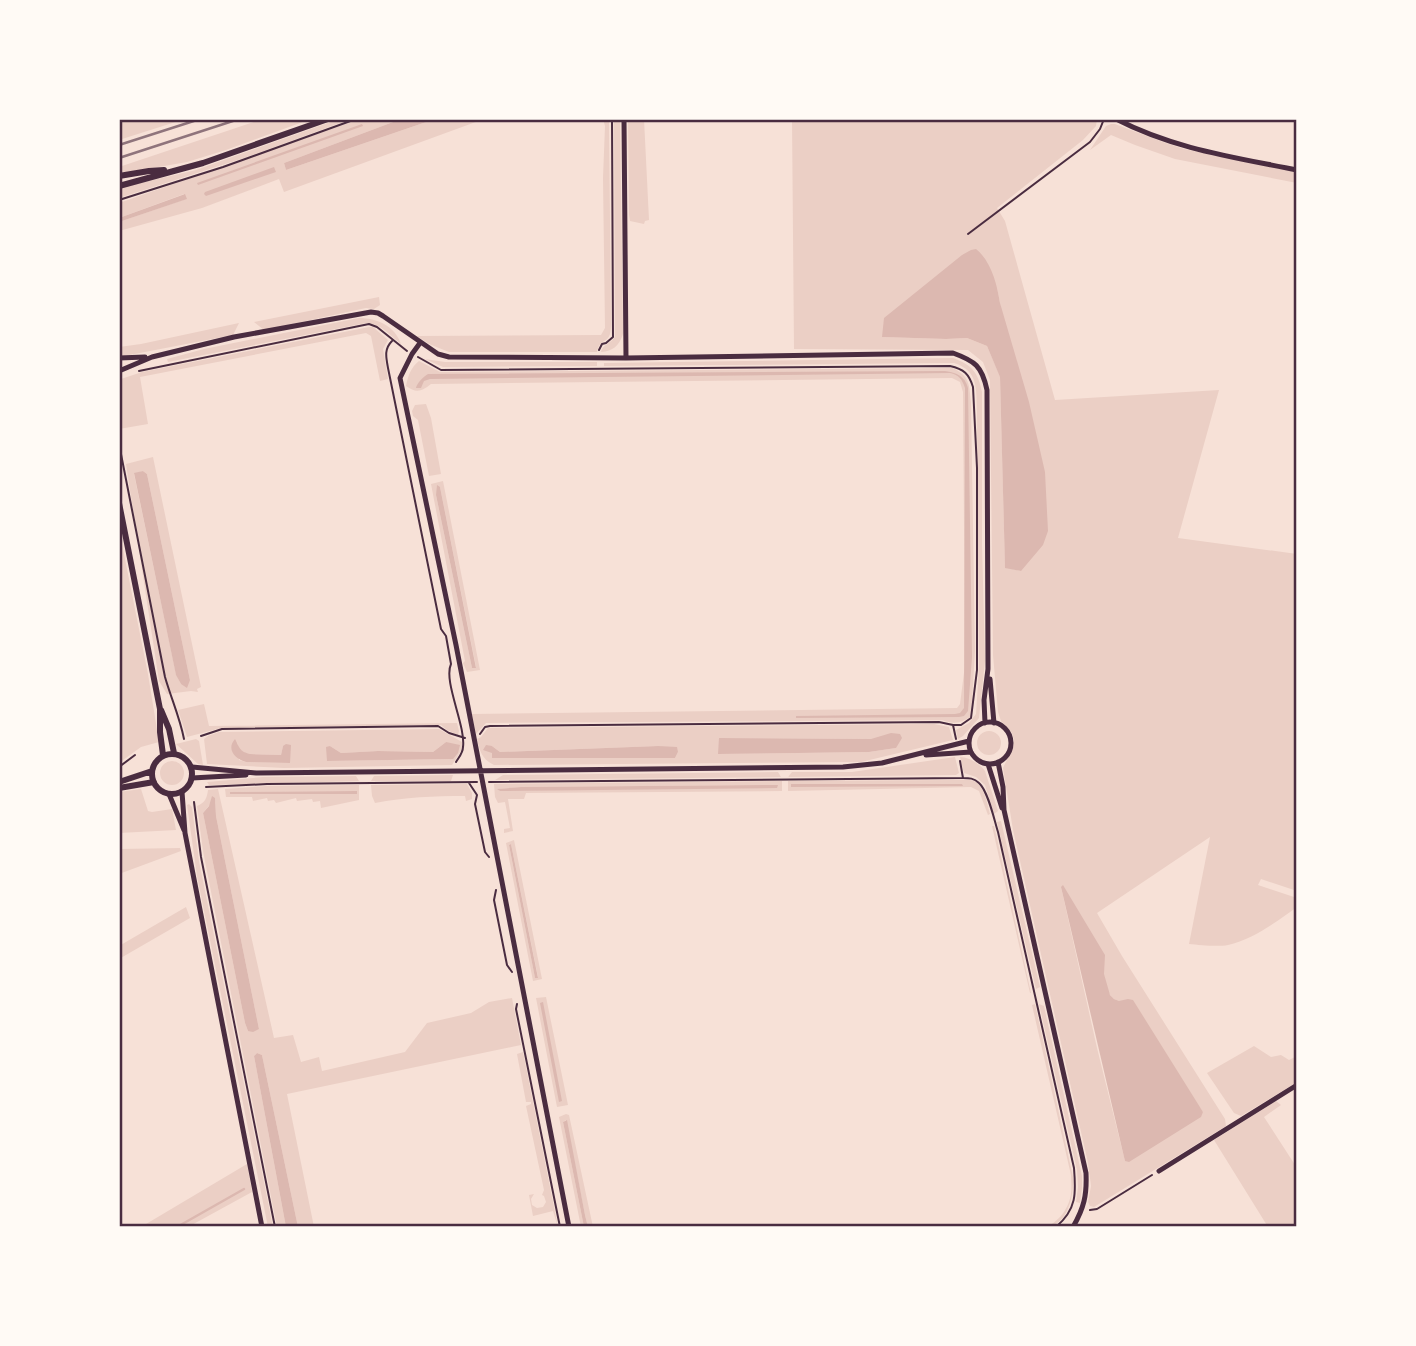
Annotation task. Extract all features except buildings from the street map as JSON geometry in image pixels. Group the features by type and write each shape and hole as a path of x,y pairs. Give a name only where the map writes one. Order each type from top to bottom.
{"street":[{"path":"119,186 203,163 328,119"},
{"path":"624,119 626,358"},
{"path":"1115,119 1185,147 1297,170"},
{"path":"119,176 173,170"},
{"path":"119,371 152,357 234,337 371,312 378,313 438,354 449,357 626,358 953,353 968,359 984,374 987,390 988,669 994,723"},
{"path":"420,343 400,378 456,645 569,1227"},
{"path":"119,358 152,357"},
{"path":"119,503 160,709 163,755"},
{"path":"985,723 984,700 988,669"},
{"path":"160,709 169,729 174,753"},
{"path":"985,723 994,723 1004,729 1010,738 1010,744 1007,755 998,762 988,764 977,760 971,752 969,741 974,730 985,723"},
{"path":"192,767 256,773 843,768 882,763 969,741"},
{"path":"919,755 971,752"},
{"path":"174,753 186,758 192,767 192,778 189,786 182,792 169,794 160,790 153,782 152,771 163,755 174,753"},
{"path":"998,762 1004,810"},
{"path":"988,764 1004,810 1086,1173 1087,1192 1084,1207 1073,1227"},
{"path":"119,782 152,771"},
{"path":"192,778 256,773"},
{"path":"119,788 153,782"},
{"path":"182,792 185,833 262,1227"},
{"path":"169,794 185,833"},
{"path":"1159,1171 1297,1085"}],"path":[{"path":"119,200 223,167 356,119"},
{"path":"599,358 602,344 613,337 612,119"},
{"path":"968,234 1090,142 1104,119"},
{"path":"392,340 385,353 441,629 446,636 451,664 450,680 463,739 463,749 454,772"},
{"path":"201,736 222,729 438,726 463,739 474,738 485,727 490,726 939,722 961,725 971,718 976,670 976,468 973,387 967,373"},
{"path":"119,444 165,677 184,739"},
{"path":"953,725 957,744"},
{"path":"959,753 963,778"},
{"path":"119,767 135,755"},
{"path":"206,787 963,778 978,781 984,789 998,832 1074,1168 1076,1190 1073,1203 1056,1227"},
{"path":"469,782 477,795 475,804 485,852 491,860"},
{"path":"194,802 201,857 275,1227"},
{"path":"496,888 494,900 508,965 514,974"},
{"path":"518,1000 516,1009 559,1227"},
{"path":"1073,1203 1091,1210 1097,1209 1159,1171"}],"shaded area":[{"path":"119,119 185,119 119,140"},
{"path":"263,119 311,119 187,162 119,174 119,167"},
{"path":"339,119 351,119 247,157 119,198 119,188 196,170"},
{"path":"360,119 401,119 284,163 286,170 435,119 484,119 284,192 279,179 202,208 119,231 119,222 186,199 184,194 119,218 119,209 122,208 119,203"},
{"path":"401,119 435,119 286,170 284,163"},
{"path":"603,119 609,119 611,331 597,352 449,352 417,336 601,335 605,328"},
{"path":"614,119 620,119 623,334 615,347 601,352 615,337"},
{"path":"628,119 644,119 649,220 644,224 630,221 629,215"},
{"path":"792,119 1097,119 1096,126 1083,140 997,208 1005,221 1055,400 1219,390 1178,538 1297,554 1297,891 1261,879 1258,885 1297,898 1297,907 1247,939 1219,946 1189,944 1210,837 1097,913 1225,1119 1226,1126 1094,1207 1088,1202 1091,1186 1088,1163 1013,830 1003,768 1014,740 998,712 993,655 990,380 983,362 968,350 794,349","holes":["997,288 1000,303 1021,571 1005,567 1000,376 987,346 967,338 882,337","1061,887 1104,968 1105,983 1111,996 1119,1001 1203,1112 1125,1161"]},
{"path":"362,124 363,126 198,185 197,183"},
{"path":"1111,124 1184,149 1297,172 1297,183 1175,159 1111,135 1090,150 1106,126"},
{"path":"274,167 276,172 206,196 204,194 205,192"},
{"path":"185,194 187,199 119,222 119,218"},
{"path":"976,249 986,260 995,281 1029,402 1045,472 1048,531 1043,545 1021,571 1005,568 1000,377 987,346 967,338 882,337 884,318 962,255"},
{"path":"379,297 380,305 374,309 366,308 264,330 254,322"},
{"path":"359,318 384,324 394,332 401,344 380,327 366,323 168,362 167,359 204,349"},
{"path":"239,323 233,335 119,357 119,347"},
{"path":"373,327 388,340 383,349 388,379 380,381 371,336 366,333 140,377 148,424 119,429 121,379 142,372"},
{"path":"953,358 973,370 982,392 985,661 979,718 958,739 956,730 969,723 976,714 979,666 976,396 974,382 968,371 954,363 604,366 604,363"},
{"path":"425,359 445,362 597,362 597,366 443,367"},
{"path":"419,361 440,372 953,368 959,371 968,382 971,402 975,651 970,717 956,723 942,720 486,723 476,734 472,714 957,708 960,704 965,665 963,392 960,382 952,378 431,384 416,391 406,386 410,372"},
{"path":"945,371 960,376 968,388 972,657 968,711 959,717 796,718 955,714 964,708 965,388 956,375 430,379 424,381 421,388 416,388 428,374"},
{"path":"426,404 441,474 429,476 418,420 412,411 415,405"},
{"path":"153,457 201,687 197,689 198,692 167,694 159,681 126,464","holes":["143,471 147,474 190,680 181,684 176,674 134,474"]},
{"path":"143,471 147,474 190,680 187,688 176,675 134,473"},
{"path":"443,481 480,670 467,672 463,663 465,661 431,484","holes":["440,487 476,667 472,668 436,495"]},
{"path":"437,485 440,487 476,668 472,668 436,495"},
{"path":"119,529 159,742 141,747 119,763"},
{"path":"204,704 209,726 457,723 459,731 458,735 441,725 221,728 187,737 178,710"},
{"path":"934,724 949,727 953,740 861,762 494,765 482,755 477,739 488,728","holes":["720,738 872,739 896,748 869,752 719,754","492,746 500,752 658,746 678,752 675,758 496,758 492,753"]},
{"path":"439,729 462,742 462,749 452,765 284,768 207,764 204,739 219,732","holes":["446,742 452,759 327,761 330,746 341,753 433,752","283,746 289,763 239,760 238,747 245,753 281,755"]},
{"path":"989,731 1000,738 1001,743 994,754 989,755 978,748 977,743 984,732"},
{"path":"891,733 900,734 902,738 896,748 869,752 718,754 719,738 871,739"},
{"path":"196,739 199,741 203,765 198,764 176,744"},
{"path":"235,739 242,750 250,754 281,755 283,746 291,745 290,763 242,761 232,750"},
{"path":"446,742 460,745 453,759 327,761 326,747 330,746 341,753 433,752"},
{"path":"486,745 500,752 658,746 677,747 678,752 675,758 492,758 492,753 483,750"},
{"path":"955,757 959,773 956,775 788,777 792,772 852,772"},
{"path":"960,757 974,761 985,771 998,811 994,814 985,785 976,777 964,773"},
{"path":"172,761 181,764 184,773 181,782 172,785 163,782 160,773 163,764"},
{"path":"778,772 781,777 495,780 503,775"},
{"path":"453,775 451,781 371,781 374,776"},
{"path":"356,776 359,781 209,785 207,782 263,777"},
{"path":"972,780 982,789 990,814 988,815 979,791 971,787 788,791 788,781","holes":["791,784 962,784 791,786"]},
{"path":"782,781 782,791 526,793 524,799 508,799 513,831 504,833 504,829 510,828 505,802 498,803 494,784","holes":["777,785 498,789 521,787"]},
{"path":"467,784 472,799 466,801 465,796 442,796 375,803 371,785"},
{"path":"791,784 962,784 963,786 791,787"},
{"path":"359,785 359,800 321,808 320,801 313,802 312,799 297,801 296,798 276,803 274,800 268,801 267,798 253,801 252,797 226,797 225,789","holes":["356,791 356,794 230,794 230,792"]},
{"path":"778,785 777,788 497,789 521,787"},
{"path":"141,789 148,811 172,809 176,830 119,833 119,792"},
{"path":"218,789 274,1038 293,1035 301,1062 319,1057 322,1071 405,1052 427,1023 471,1013 489,1002 512,998 521,1045 287,1094 314,1227 298,1227 262,1055 257,1053 254,1056 286,1227 277,1227 203,851 197,806 205,800 208,790","holes":["215,798 216,816 259,1029 248,1031 203,813"]},
{"path":"357,791 357,794 230,794 230,792"},
{"path":"212,796 215,798 216,816 259,1029 253,1032 248,1031 245,1023 203,813"},
{"path":"189,804 192,807 199,861 273,1227 268,1227 197,876"},
{"path":"1001,821 1040,987 1036,989 997,822"},
{"path":"992,826 996,834 1031,993 1030,993"},
{"path":"514,840 542,979 533,981 506,843","holes":["511,844 538,977 535,978 509,845"]},
{"path":"511,844 538,978 535,978 509,845"},
{"path":"180,848 181,851 119,874 119,849"},
{"path":"1063,885 1105,955 1104,974 1110,995 1119,1001 1133,1000 1203,1112 1201,1117 1129,1162 1125,1161 1124,1157 1061,887"},
{"path":"186,907 190,918 119,959 119,946"},
{"path":"546,997 568,1105 557,1107 536,998"},
{"path":"543,1002 562,1101 559,1102 540,1003"},
{"path":"1035,1004 1073,1177 1071,1201 1064,1216 1052,1226 1044,1227 1058,1219 1066,1209 1070,1198 1071,1175 1032,1005"},
{"path":"1039,1004 1044,1006 1082,1176 1080,1203 1076,1202 1077,1170"},
{"path":"1254,1046 1271,1057 1281,1055 1289,1060 1297,1056 1297,1082 1241,1116 1234,1113 1207,1073"},
{"path":"523,1052 558,1227 553,1211 533,1216 529,1195 534,1194 532,1205 537,1208 543,1207 546,1202 542,1195 544,1190 526,1106 531,1102 526,1102 517,1054"},
{"path":"257,1053 262,1055 298,1227 286,1227 254,1056"},
{"path":"1276,1101 1281,1105 1264,1117 1297,1168 1297,1227 1268,1227 1214,1140"},
{"path":"569,1115 593,1227 588,1227 566,1120 563,1122 584,1227 581,1227 559,1117"},
{"path":"567,1120 588,1227 584,1227 563,1122"},
{"path":"247,1164 252,1192 188,1227 141,1227"}],"waterway":[{"path":"177,1227 244,1189"}],"railway":[{"path":"119,145 200,119"},
{"path":"119,158 239,119"}]}
